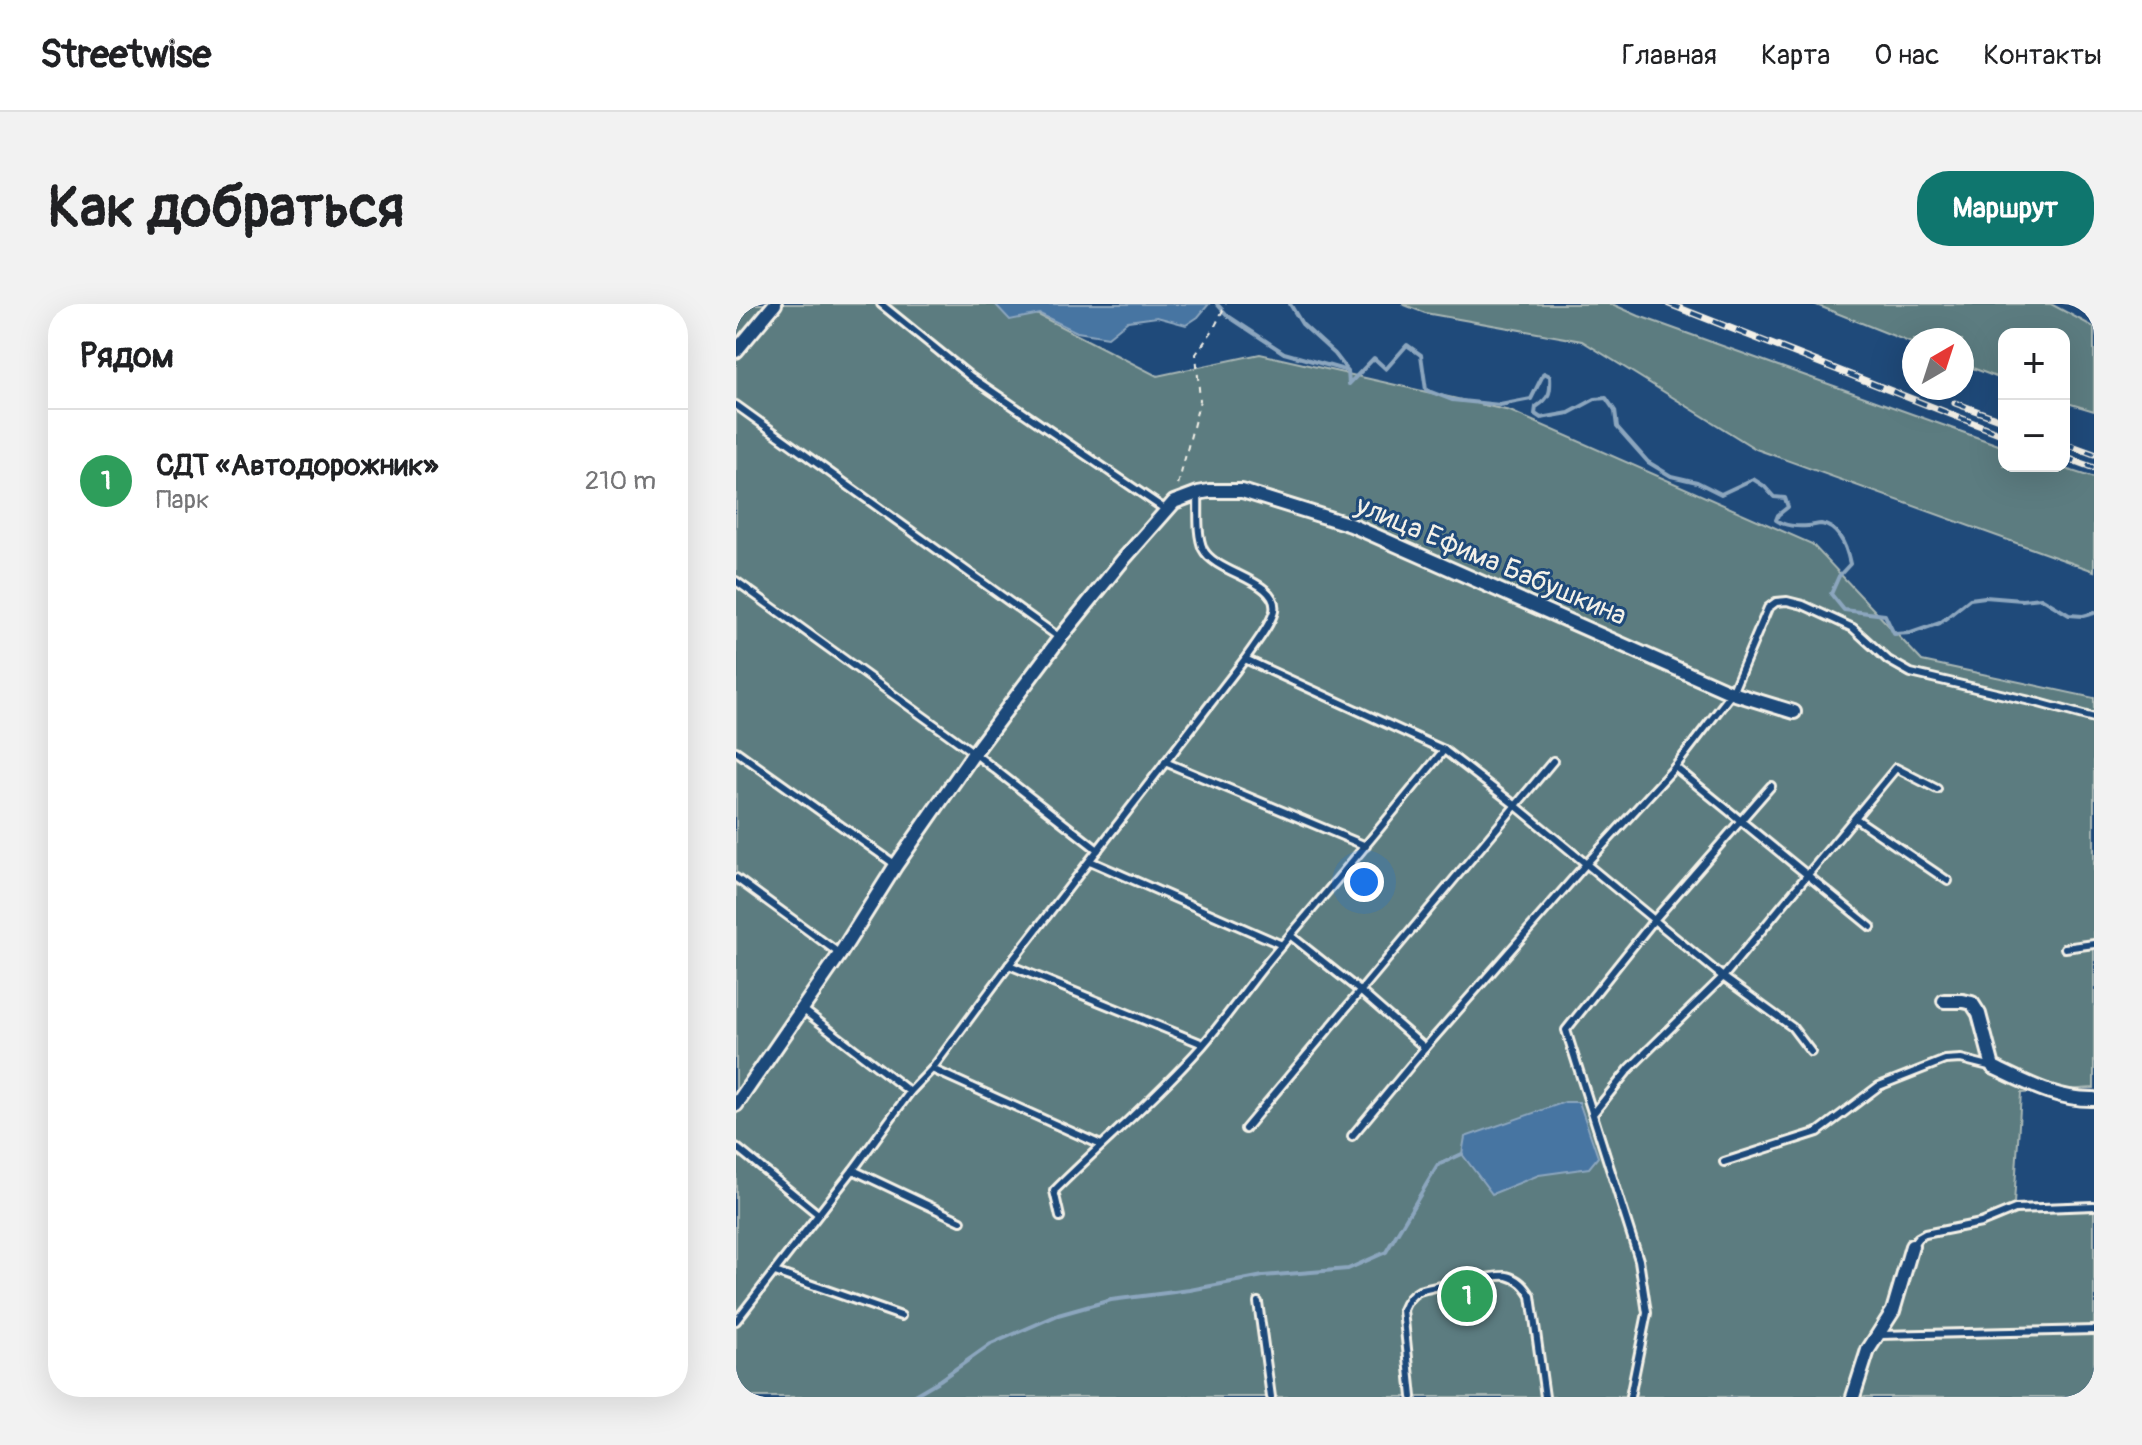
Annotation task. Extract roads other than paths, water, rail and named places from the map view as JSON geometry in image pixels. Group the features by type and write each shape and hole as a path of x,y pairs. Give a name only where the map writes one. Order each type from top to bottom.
{"street":[{"path":"736,351 775,304"},
{"name":"улица Ефима Бабушкина","path":"1170,506 1198,493 1242,491 1351,525 1732,693 1794,712"},
{"path":"737,1100 840,954 896,865 974,753 1060,638 1170,506"},
{"path":"1944,1001 1972,1003 1979,1014 1993,1067 2040,1089 2077,1100 2094,1099"},
{"path":"1853,1397 1868,1350 1893,1311 1912,1246"}],"lane":[{"path":"881,304 971,377 1170,506"},
{"path":"736,405 1060,638"},
{"path":"736,1321 1245,659 1273,616 1274,601 1270,594 1208,556 1201,541 1198,493"},
{"path":"736,581 974,753 1098,850"},
{"path":"1352,1136 1586,864 1675,767 1732,693 1768,608 1776,602 1803,605 1853,628 1888,660 1911,673 2094,718"},
{"path":"1245,659 1444,750 1723,977 1792,1027 1811,1052"},
{"path":"1060,1217 1054,1191 1147,1104 1203,1044 1444,750"},
{"path":"736,751 896,865"},
{"path":"1245,1129 1553,761"},
{"path":"1165,762 1366,846"},
{"path":"1675,767 1871,927"},
{"path":"1593,1114 1629,1069 1723,977 1896,768 1937,789"},
{"path":"1630,1397 1647,1313 1639,1260 1566,1030 1654,920 1771,786"},
{"path":"1855,818 1948,881"},
{"path":"1090,861 1282,945"},
{"path":"736,878 840,954"},
{"path":"1291,936 1425,1048"},
{"path":"2065,948 2094,944"},
{"path":"1009,965 1203,1044"},
{"path":"801,1008 910,1092"},
{"path":"1724,1162 1818,1132 1879,1086 1945,1060 1961,1059 1993,1067"},
{"path":"932,1069 1101,1145"},
{"path":"736,1147 818,1214"},
{"path":"853,1170 961,1221"},
{"path":"1912,1246 1925,1234 1981,1223 2015,1209 2094,1206"},
{"path":"775,1272 901,1316"},
{"path":"1412,1397 1403,1310 1406,1303 1419,1292 1501,1275 1518,1281 1531,1296 1545,1397"},
{"path":"1258,1302 1271,1397"},
{"path":"1880,1335 2094,1330"}],"water":[{"path":"995,304 1209,304 1186,325 1157,317 1128,321 1108,337 1077,332 1040,314 1010,320"},
{"path":"1565,1102 1579,1102 1598,1157 1589,1168 1539,1175 1492,1194 1462,1154 1465,1137"}],"waterway":[{"path":"1217,304 1228,316 1284,353 1348,371 1349,384 1374,358 1386,369 1407,345 1421,355 1426,390 1452,400 1500,405 1531,399 1544,373 1550,376 1550,386 1549,394 1536,407 1535,414 1541,418 1569,413 1595,399 1606,398 1615,411 1617,427 1648,462 1671,476 1697,482 1721,494 1753,479 1774,497 1785,498 1788,507 1776,520 1796,526 1821,524 1833,529 1845,546 1850,564 1839,576 1831,594 1844,610 1885,615 1894,634 1911,633 1940,623 1970,599 1985,597 2041,598 2069,615 2094,613"},
{"path":"1290,304 1302,324 1335,354 1348,371"},
{"path":"911,1397 991,1344 1058,1315 1111,1300 1190,1290 1263,1276 1348,1269 1386,1252 1438,1165 1462,1154"}],"railway":[{"path":"1669,304 1998,433"},
{"path":"1955,403 1998,419"},
{"path":"2070,445 2094,454"},
{"path":"2070,459 2094,468"}],"place":[{"name":"СДТ «Автодорожник»","path":"1467,1296"}]}
